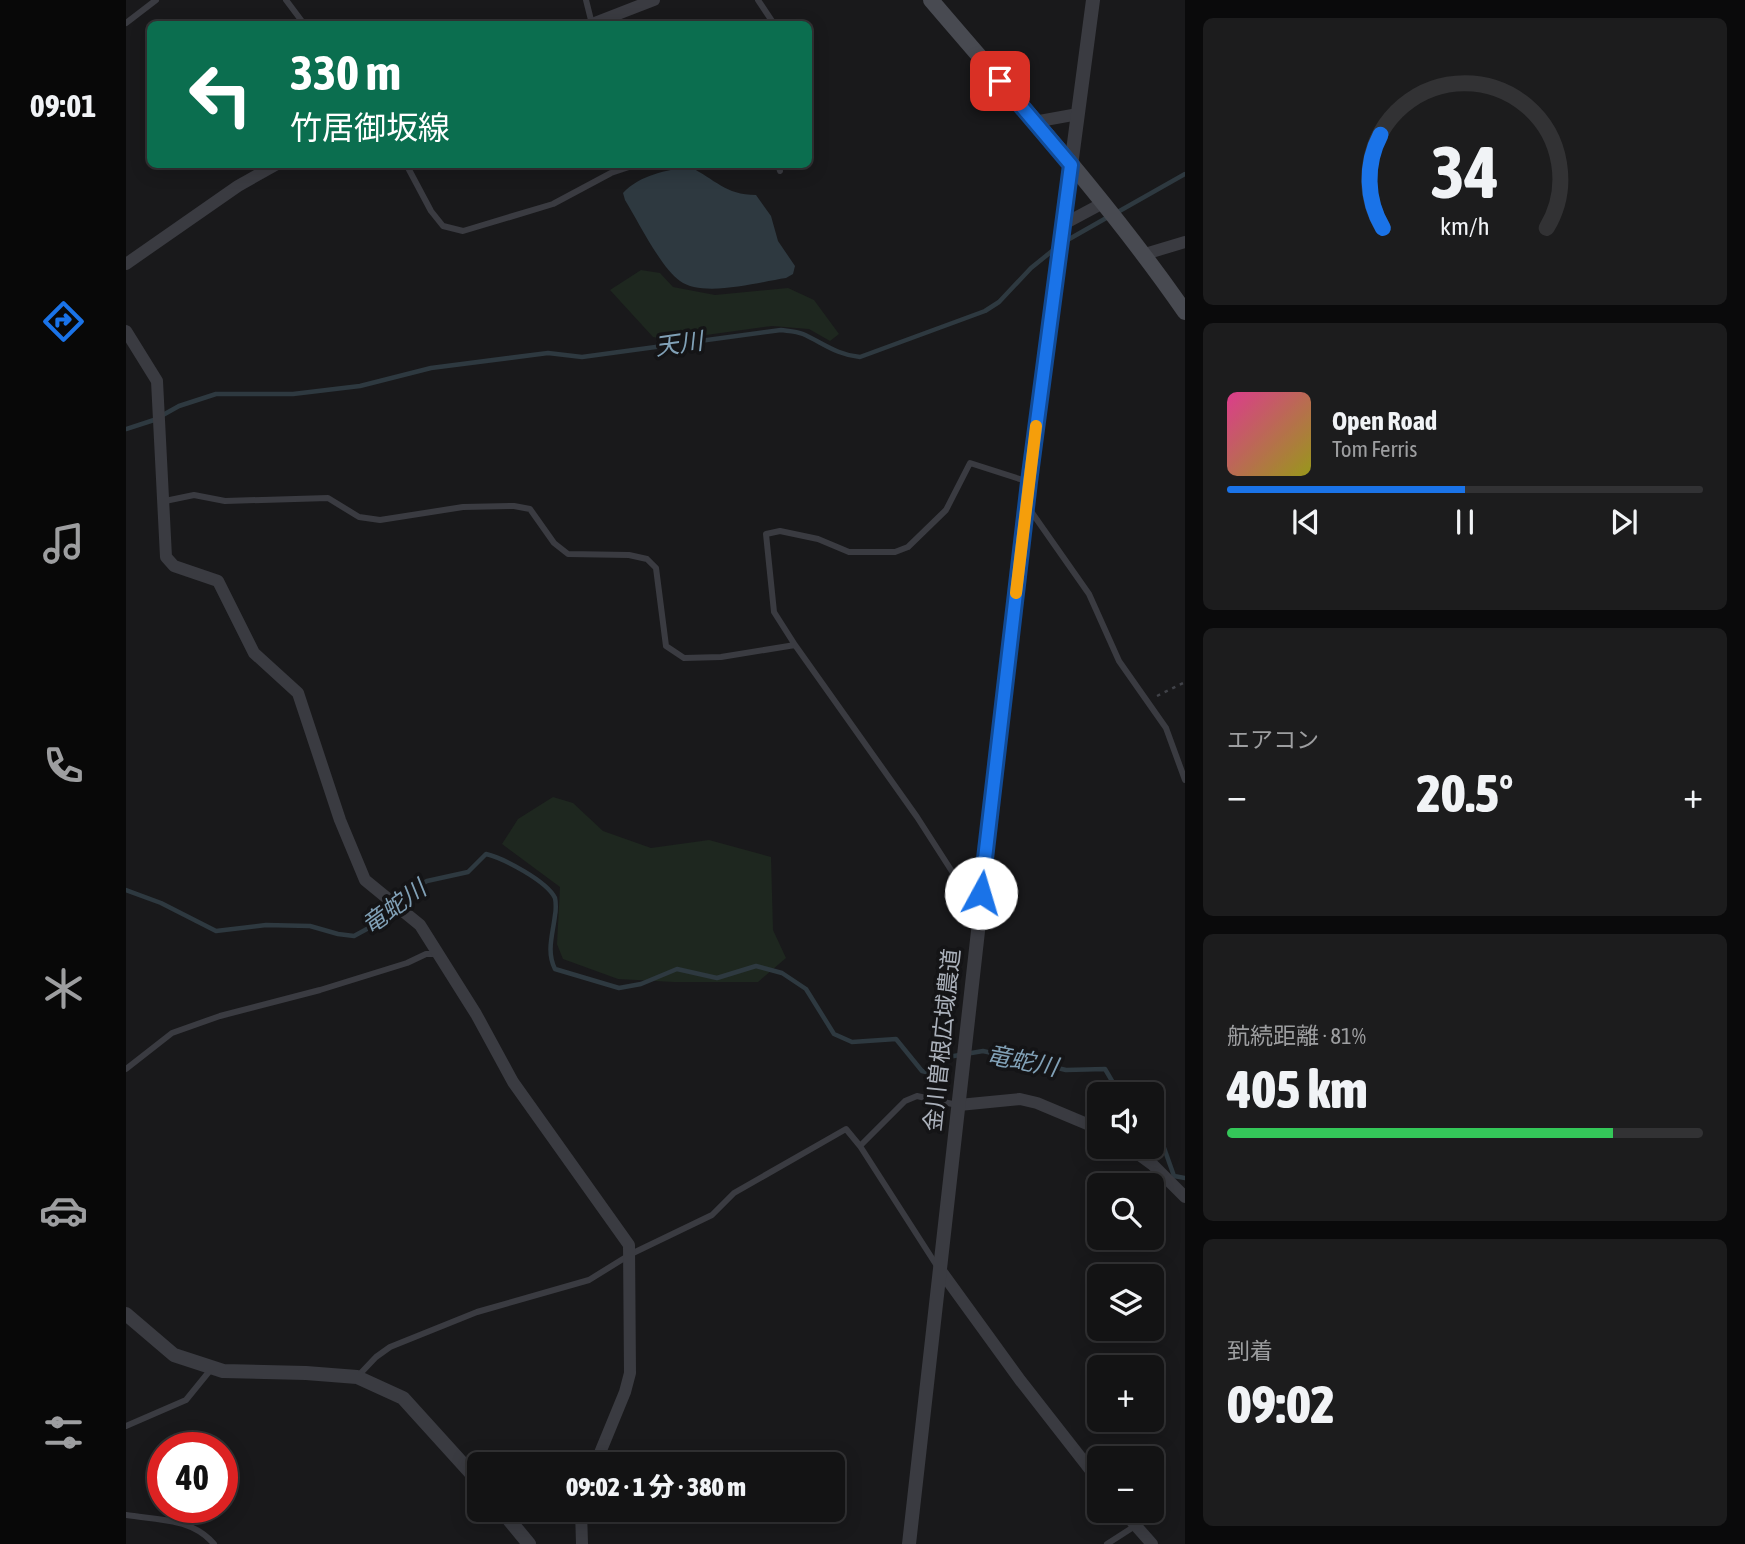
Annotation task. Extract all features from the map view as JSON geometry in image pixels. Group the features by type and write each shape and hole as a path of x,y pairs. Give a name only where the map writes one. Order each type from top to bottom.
{"main road":[{"path":"931,0 1106,206 1145,254 1185,312"}],"street":[{"path":"601,21 654,0"},
{"name":"金川曽根広域農道","path":"909,1544 1026,505 1093,0"},
{"path":"1034,122 1078,114"},
{"path":"126,264 238,186 270,168"},
{"path":"1061,230 1106,206"},
{"path":"1145,254 1185,242"},
{"path":"126,331 157,381 166,557 174,566 218,582 254,653 298,693 340,820 365,880 420,925 476,1014 513,1082 629,1245 629,1373 625,1392 601,1452"},
{"path":"958,1105 1020,1099 1037,1103 1087,1124"},
{"path":"1145,1159 1185,1197"},
{"path":"941,1271 1020,1380 1087,1465"},
{"path":"126,1314 174,1355 223,1371 357,1377 403,1398 467,1469"},
{"path":"511,1522 529,1544"},
{"path":"581,1522 582,1544"},
{"path":"1132,1523 1152,1544"}],"lane":[{"path":"126,23 156,0"},
{"path":"286,0 302,21"},
{"path":"586,0 592,21"},
{"path":"758,0 772,21"},
{"path":"408,168 431,211 443,226 463,231 553,204 611,173 626,168"},
{"path":"981,893 966,887 953,873 774,612 766,534 780,531 818,539 849,552 895,552 908,547 946,510 970,463 1029,482"},
{"path":"165,501 194,495 225,500 328,498 359,517 380,520 463,507 514,506 530,509 554,543 568,554 629,555 646,559 656,568 666,646 684,658 721,657 795,645"},
{"path":"1026,505 1089,594 1119,661 1166,728 1185,780"},
{"path":"126,1069 172,1033 220,1016 320,990 407,963 426,954 439,954"},
{"path":"860,1146 905,1101 917,1096 958,1105"},
{"path":"357,1377 390,1347 477,1312 589,1280 631,1254 712,1216 734,1193 846,1129 860,1146 941,1271"},
{"path":"126,1426 186,1400 212,1368"},
{"path":"126,1515 185,1523 205,1533 214,1544"},
{"path":"1107,1544 1135,1527"}],"path":[{"path":"1148,700 1185,682"}],"shaded area":[{"path":"692,168 728,189 756,195 771,216 778,241 795,266 793,274 786,278 717,289 690,286 680,281 665,266 650,244 623,193 637,182 663,172"},
{"path":"641,270 660,273 673,287 715,295 788,288 814,300 839,334 830,341 809,329 772,326 670,340 653,337 610,290"},
{"path":"553,797 573,803 603,831 651,848 709,840 771,857 773,930 786,958 758,982 618,979 563,959 557,944 560,887 502,844 518,819"}],"waterway":[{"name":"天川","path":"1116,213 1185,174"},
{"name":"天川","path":"1064,242 1108,217"},
{"name":"天川","path":"126,429 154,420 179,406 216,394 293,394 360,386 431,368 548,353 582,357 781,330 800,333 837,351 860,357 985,311 999,302 1031,268 1057,247"},
{"name":"竜蛇川","path":"126,890 161,903 216,931 266,925 310,926 354,936 376,924 404,894 427,881 468,872 486,854 503,860 534,878 555,898 551,949 555,969 619,988 641,984 677,969 717,978 756,966 782,973 806,989 834,1034 852,1042 896,1039 922,1071 934,1074 948,1057 983,1051 1066,1070 1105,1069 1113,1082"},
{"name":"竜蛇川","path":"1164,1148 1174,1176 1185,1178"}],"slow traffic":[{"path":"1016,593 1036,426"}],"route":[{"path":"981,893 1029,482 1071,165 1000,81"}]}
